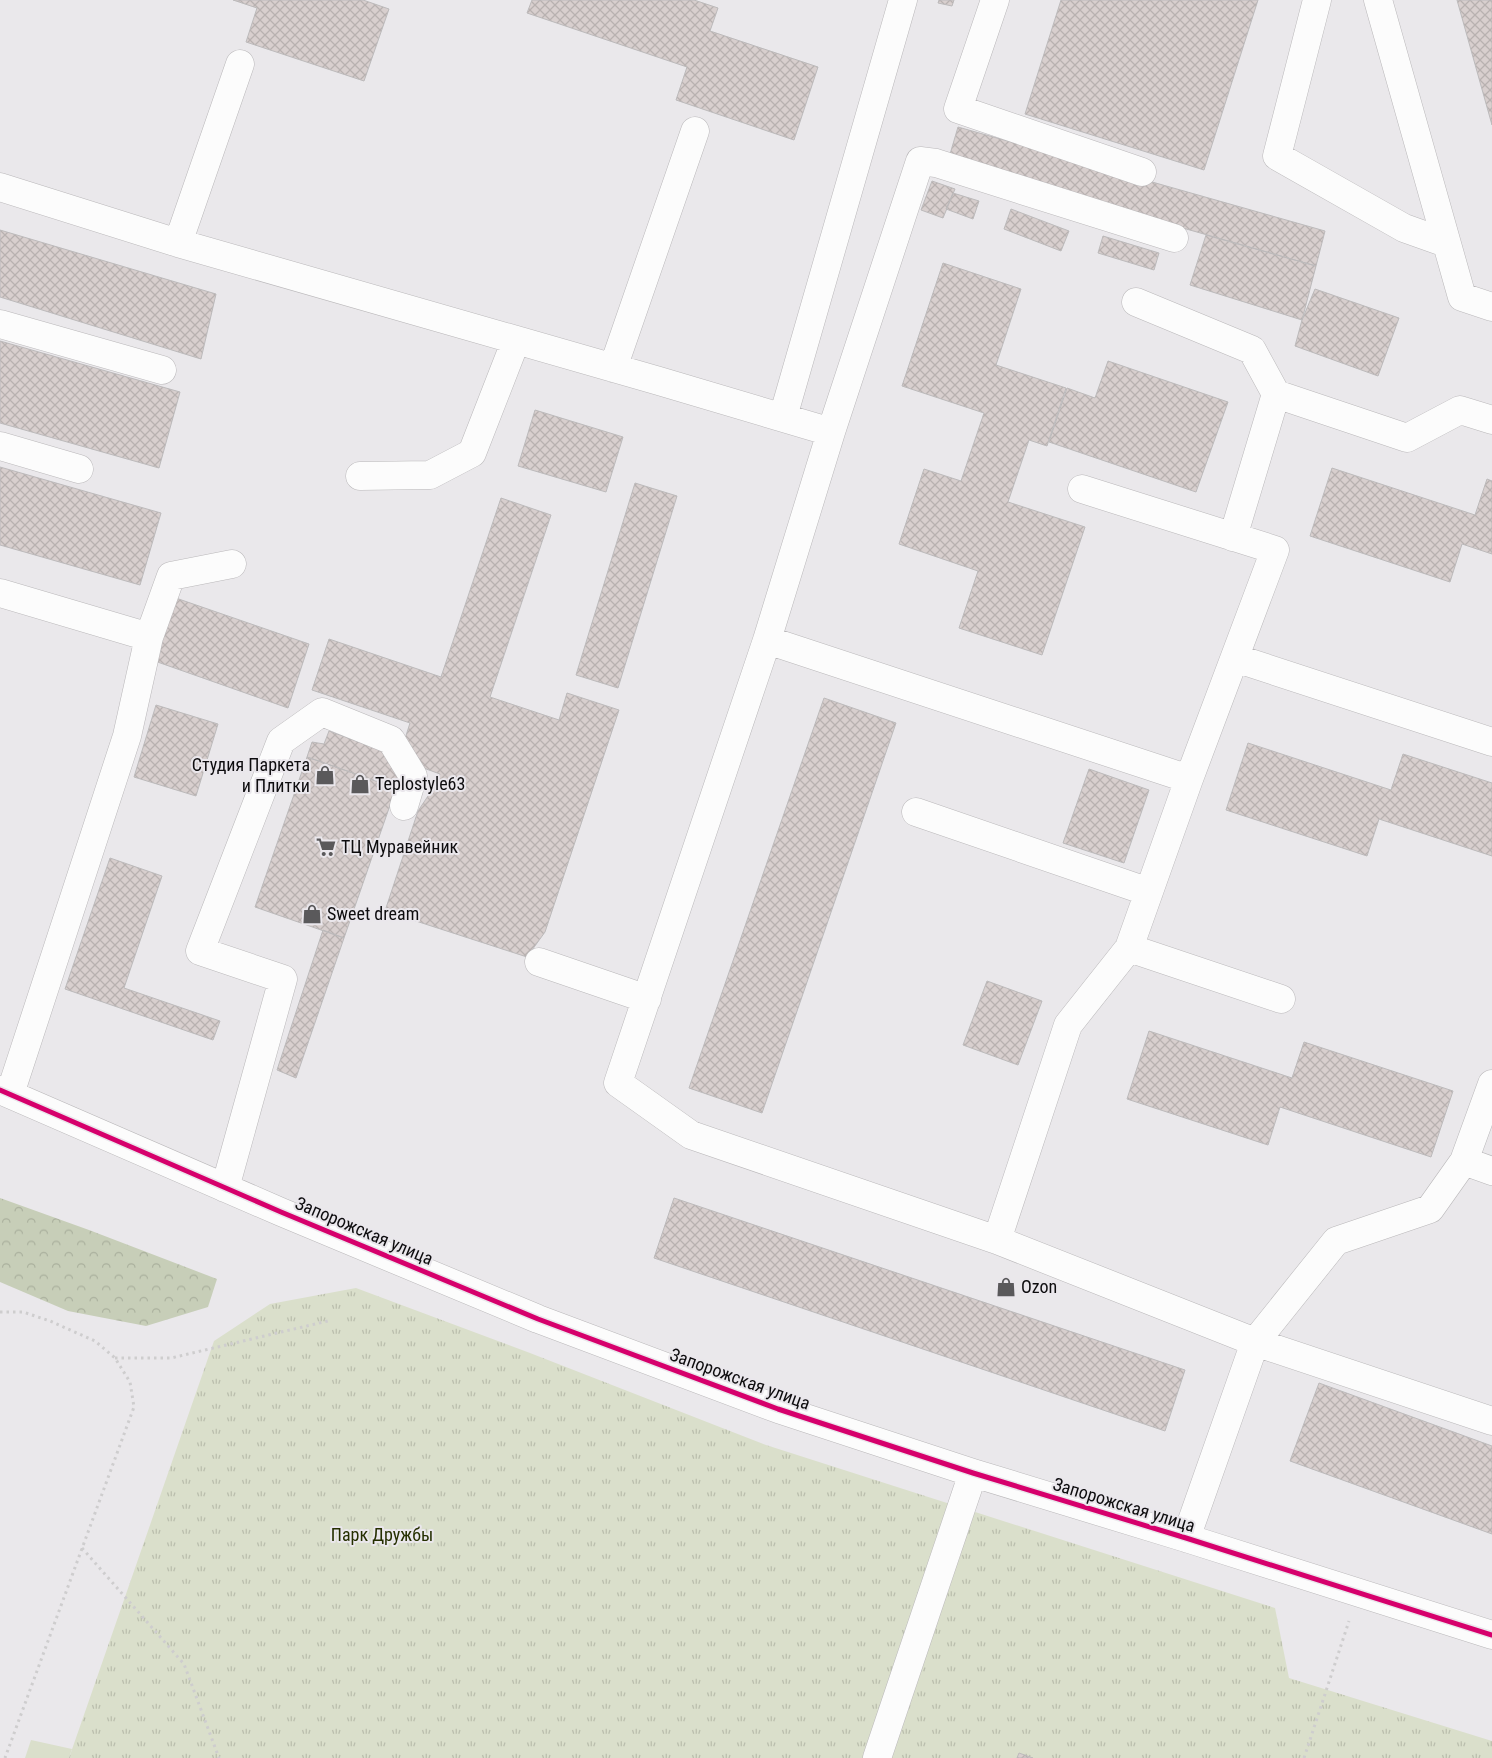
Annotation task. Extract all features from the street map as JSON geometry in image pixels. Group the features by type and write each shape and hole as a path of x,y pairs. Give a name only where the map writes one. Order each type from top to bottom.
{"street":[{"path":"783,418 903,0"},
{"path":"996,0 958,110 1142,172"},
{"path":"1317,0 1277,156 1404,228 1446,243"},
{"path":"1378,0 1462,297 1492,306"},
{"path":"178,243 240,64"},
{"path":"613,368 695,132"},
{"path":"1174,238 936,163 920,161 831,432 767,640 618,1083 691,1135 997,1240 1255,1342 1492,1421"},
{"path":"0,187 178,243 831,432"},
{"path":"1136,302 1252,350 1276,394 1407,438 1460,410 1492,420"},
{"path":"0,324 162,370"},
{"path":"360,476 430,475 472,452 516,340"},
{"path":"1232,537 1276,394"},
{"path":"0,446 79,469"},
{"path":"997,1240 1068,1025 1129,948 1189,779 1275,550 1082,489"},
{"path":"5,1092 127,736 149,637 172,576 232,564"},
{"path":"0,593 149,637"},
{"path":"767,640 1189,779"},
{"path":"1234,658 1492,742"},
{"path":"225,1188 283,979 200,952 281,741 322,712 391,740 413,776 404,806"},
{"path":"916,812 1149,892"},
{"path":"1129,948 1281,999"},
{"path":"539,962 647,999"},
{"path":"1186,1538 1255,1342 1336,1241 1430,1209 1464,1161 1492,1084"},
{"name":"Запорожская улица","path":"5,1092 225,1188 596,1342 778,1409 973,1473 1492,1635"},
{"path":"1464,1161 1492,1171"},
{"path":"877,1758 973,1473"}],"path":[{"path":"0,1312 23,1312 50,1321 95,1341 115,1358 130,1382 134,1407 5,1758"},
{"path":"115,1358 172,1358 328,1322"},
{"path":"82,1548 184,1664 220,1758"},
{"path":"1304,1758 1351,1616"}],"green space":[{"path":"0,1198 217,1279 208,1307 146,1326 68,1311 0,1282"},
{"name":"Парк Дружбы","path":"356,1288 530,1353 766,1445 1275,1608 1289,1678 1492,1741 1492,1758 69,1758 214,1341 270,1304"},
{"path":"31,1740 72,1749 69,1758 25,1758"}],"building":[{"path":"233,0 363,0 389,9 364,81 246,42 257,8"},
{"path":"532,0 694,0 718,8 710,31 818,67 794,140 676,100 687,67 527,13"},
{"path":"939,0 954,0 952,6 938,3"},
{"path":"1061,0 1258,0 1204,170 1025,114"},
{"path":"1457,0 1492,0 1492,125"},
{"path":"958,127 1325,231 1316,266 948,161"},
{"path":"932,181 955,189 943,218 921,210"},
{"path":"953,193 979,201 973,219 946,209"},
{"path":"1011,209 1069,231 1061,251 1004,229"},
{"path":"0,230 216,294 201,359 0,297"},
{"path":"1206,235 1316,266 1302,320 1190,285"},
{"path":"1103,236 1159,253 1154,270 1098,253"},
{"path":"943,263 1021,289 996,365 1066,388 1047,446 1029,440 1008,502 1085,527 1042,655 959,628 978,571 899,544 924,469 961,481 984,413 902,386"},
{"path":"1315,289 1399,318 1378,376 1295,346 1302,320"},
{"path":"0,341 180,392 159,468 0,423"},
{"path":"1108,361 1228,402 1196,492 1049,442 1067,388 1095,398"},
{"path":"535,410 623,437 606,492 518,466"},
{"path":"0,467 161,513 140,585 0,545"},
{"path":"1332,468 1475,515 1487,479 1492,481 1492,554 1462,544 1450,582 1310,536"},
{"path":"635,483 677,496 618,688 576,675"},
{"path":"501,498 551,515 490,697 559,720 567,693 619,710 545,932 527,957 385,911 418,811 436,784 440,774 418,766 403,745 410,723 312,690 329,639 441,677"},
{"path":"170,596 309,644 288,708 149,659"},
{"path":"824,698 896,723 762,1113 689,1088"},
{"path":"156,705 218,724 196,796 134,777"},
{"path":"329,731 389,753 403,772 396,788 307,757 312,742 324,744"},
{"path":"1248,743 1391,790 1403,754 1492,783 1492,856 1379,819 1367,856 1226,810"},
{"name":"ТЦ Муравейник","path":"307,757 396,788 344,938 255,907"},
{"path":"1089,769 1149,790 1124,863 1063,843"},
{"path":"110,858 162,876 124,988 220,1021 213,1040 65,989"},
{"path":"323,930 344,938 296,1078 277,1070"},
{"path":"987,981 1042,1001 1018,1065 963,1045"},
{"path":"1149,1031 1292,1078 1304,1042 1453,1091 1431,1157 1280,1107 1268,1145 1127,1099"},
{"path":"674,1198 1185,1370 1165,1431 654,1258"},
{"path":"1319,1383 1492,1446 1492,1534 1290,1461"},
{"path":"1019,1753 1033,1758 1017,1758"}],"cycle path":[{"path":"0,1090 281,1212 538,1319 778,1409 973,1473 1492,1635"}],"place":[{"name":"Студия Паркета и Плитки","path":"325,775"},
{"name":"Teplostyle63","path":"360,784"},
{"name":"ТЦ Муравейник","path":"326,847"},
{"name":"Sweet dream","path":"312,914"},
{"name":"Ozon","path":"1006,1287"}]}
